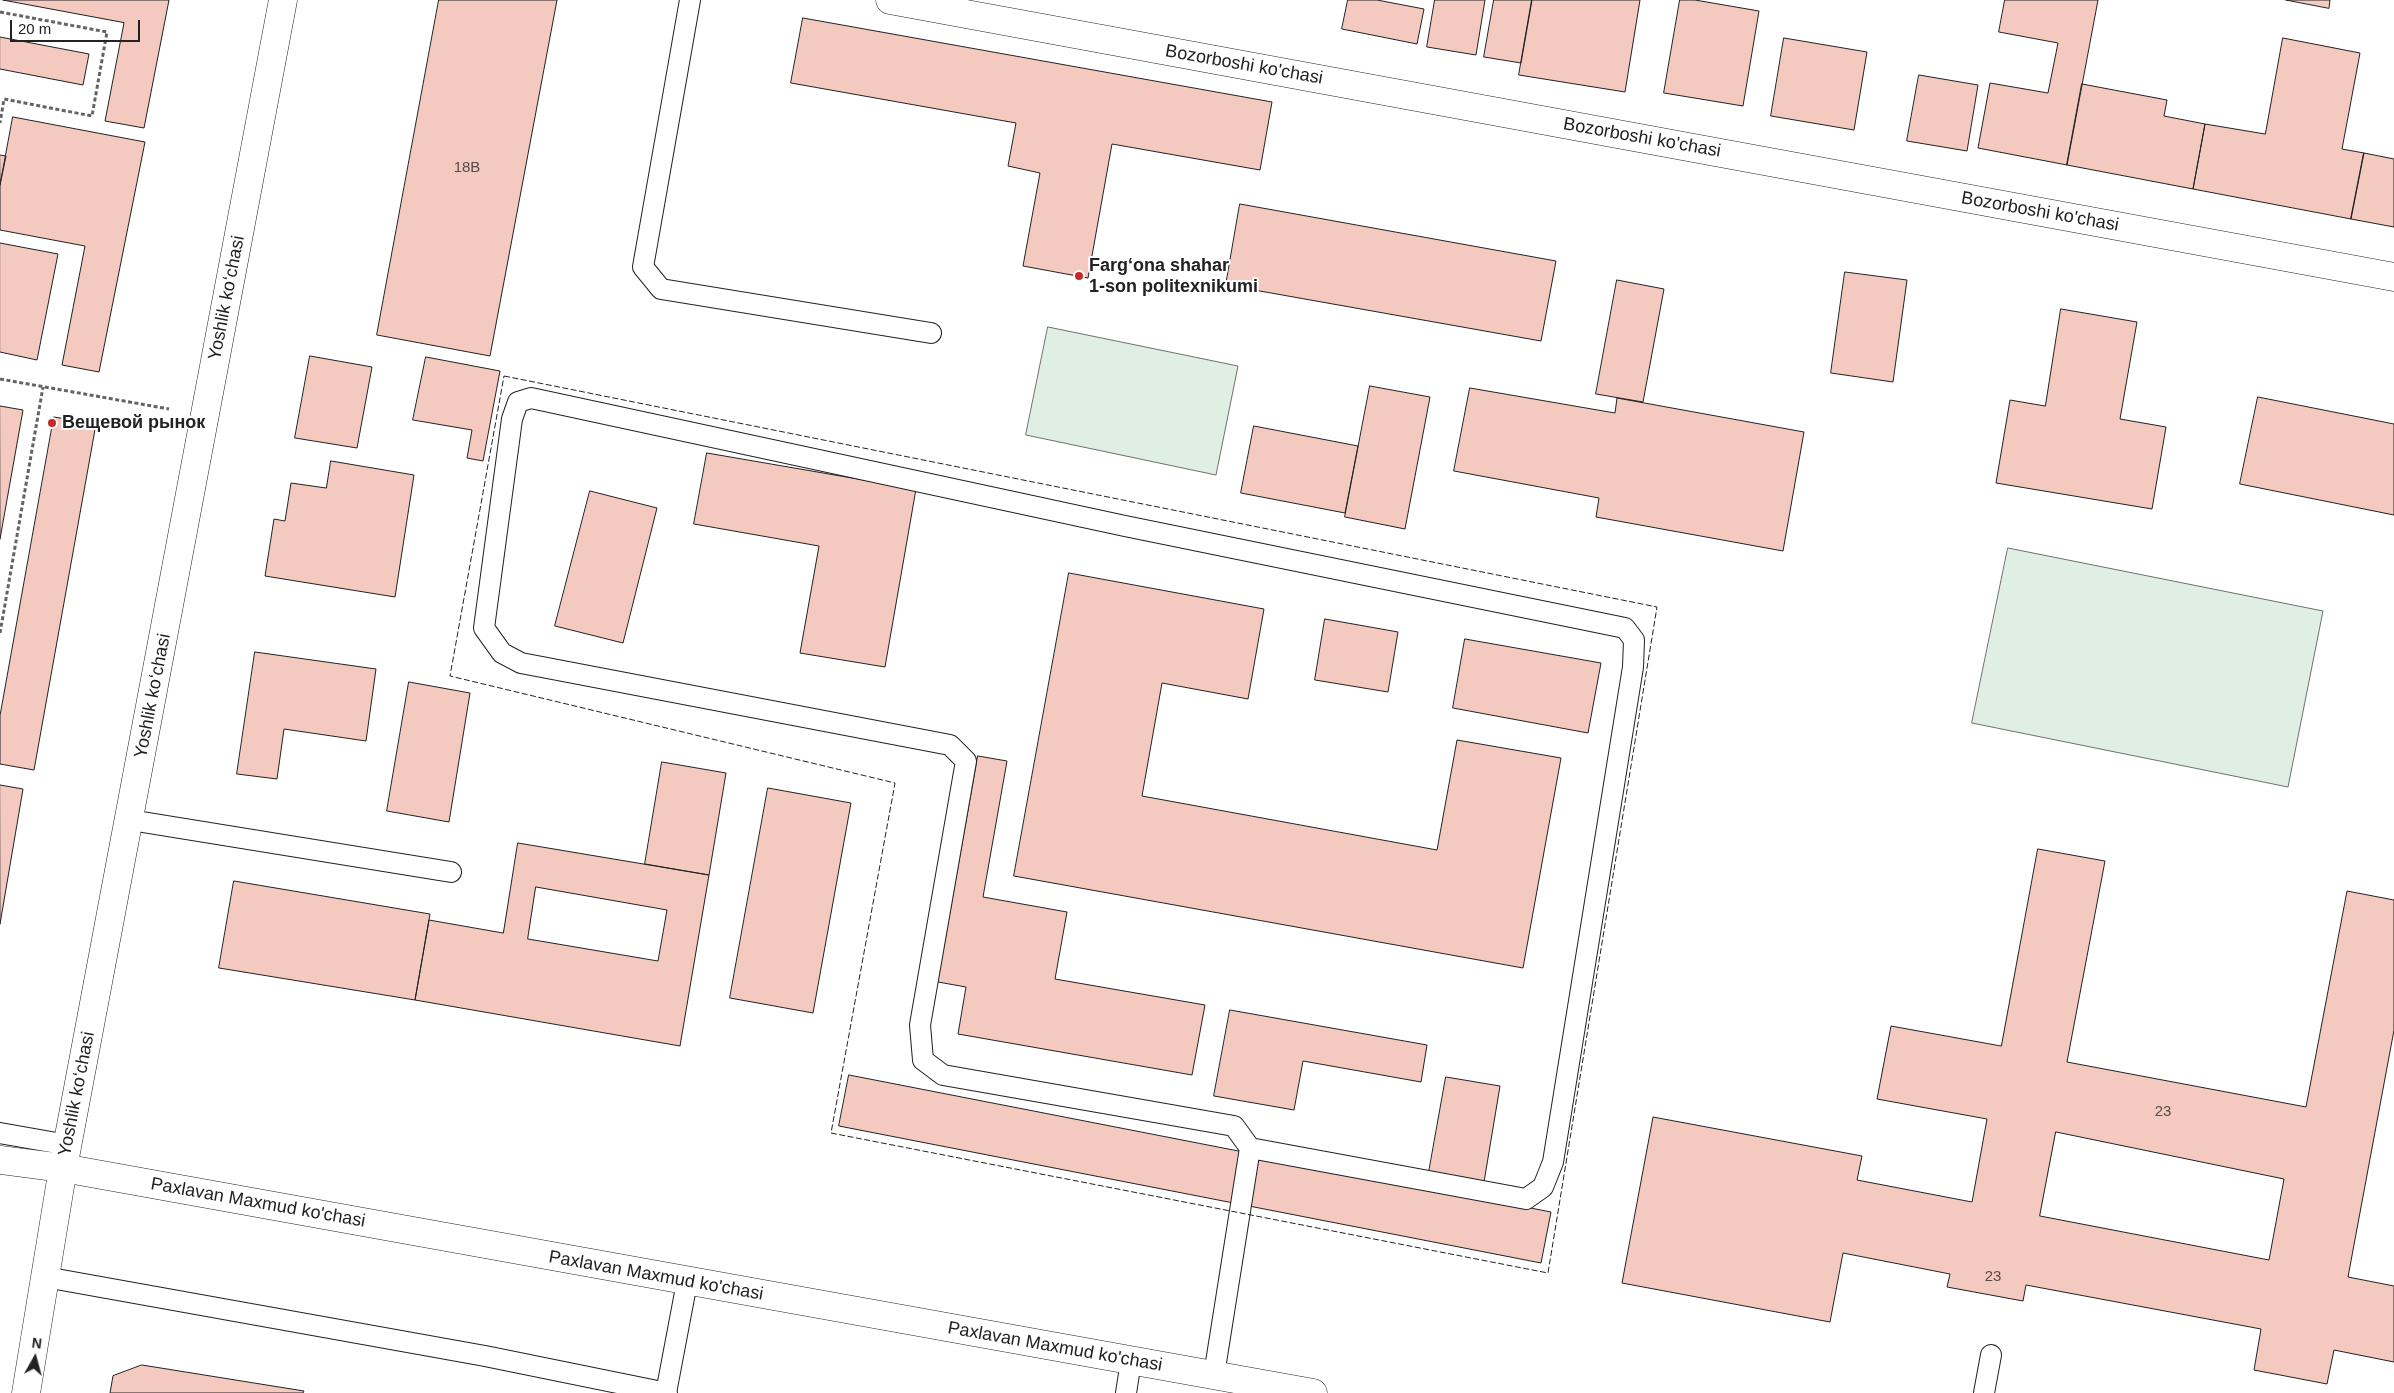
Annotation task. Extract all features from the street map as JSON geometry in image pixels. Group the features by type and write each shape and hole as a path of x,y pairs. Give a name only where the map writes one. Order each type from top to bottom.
{"street":[{"name":"Yoshlik koʻchasi","path":"26,1393 66,1156 283,0"},
{"name":"Bozorboshi ko'chasi","path":"890,0 2394,277"},
{"name":"Paxlavan Maxmud ko'chasi","path":"0,1160 66,1156 687,1282 1312,1393"}],"lane":[{"path":"690,0 643,267 660,289 931,333"},
{"path":"1214,1375 1250,1148 1234,1126 943,1075 923,1060 920,1025 966,761 950,745 521,662 502,653 484,628 512,419 518,402 531,398 1116,524 1625,628 1634,640 1633,667 1552,1162 1543,1187 1526,1199 1250,1148"},
{"path":"130,820 451,872"},
{"path":"0,1133 66,1156"},
{"path":"45,1277 485,1356 667,1393 687,1282"},
{"path":"1984,1393 1991,1356"},
{"path":"1126,1393 1131,1361"}],"path":[{"path":"0,12 108,32 92,116 4,99 0,123"},
{"path":"0,379 206,416"},
{"path":"0,633 43,387"}],"green space":[{"path":"1048,327 1238,366 1216,475 1026,435"},
{"path":"2008,548 2323,611 2288,787 1972,723"}],"building":[{"path":"3,0 169,0 144,128 105,121 124,23"},
{"path":"439,0 557,0 490,356 377,335"},
{"path":"1348,0 1377,0 1424,9 1417,44 1342,29"},
{"path":"1435,0 1485,0 1476,55 1427,47"},
{"path":"1494,0 1532,0 1521,63 1484,57"},
{"path":"1532,0 1640,0 1625,92 1519,75"},
{"path":"1680,0 1695,0 1759,11 1743,106 1664,93"},
{"path":"2005,0 2098,0 2067,165 1978,148 1990,83 2048,93 2058,43 1999,32"},
{"path":"2286,0 2330,0 2329,8"},
{"path":"803,18 1272,102 1260,170 1112,144 1088,278 1023,266 1040,173 1008,166 1016,123 791,83"},
{"path":"0,37 89,54 83,85 0,69"},
{"path":"1784,38 1867,52 1854,130 1771,116"},
{"path":"2283,38 2360,53 2342,149 2364,153 2351,219 2193,189 2205,124 2265,134"},
{"path":"1919,75 1978,85 1967,151 1907,141"},
{"path":"2082,84 2167,100 2164,116 2205,124 2193,189 2067,165"},
{"path":"13,117 145,142 99,372 62,365 85,246 0,230 0,185"},
{"path":"2364,153 2394,159 2394,227 2351,219"},
{"path":"0,155 6,156 0,185"},
{"path":"1240,204 1556,261 1541,341 1226,285"},
{"path":"0,243 58,254 37,360 0,352"},
{"path":"1845,272 1907,280 1893,382 1831,373"},
{"path":"1617,280 1664,289 1643,402 1596,394"},
{"path":"2061,309 2137,322 2120,419 2166,427 2152,509 1996,483 2010,400 2045,406"},
{"path":"310,356 372,367 357,448 295,438"},
{"path":"426,357 500,371 483,461 467,458 472,430 413,420"},
{"path":"1370,386 1430,397 1405,529 1345,517"},
{"path":"1470,388 1615,413 1617,398 1804,432 1783,551 1596,517 1599,498 1454,471"},
{"path":"2258,397 2394,424 2394,515 2240,484"},
{"path":"0,406 23,410 0,539"},
{"path":"54,417 96,424 34,770 0,764 0,716"},
{"path":"1254,426 1358,446 1345,513 1241,493"},
{"path":"707,453 916,489 885,667 800,653 819,546 694,524"},
{"path":"331,461 414,475 395,597 265,576 274,519 285,521 291,483 326,488"},
{"path":"590,491 657,508 623,643 555,626"},
{"path":"1069,573 1264,609 1248,699 1162,683 1142,796 1437,850 1457,740 1561,758 1523,968 1014,876"},
{"path":"1325,619 1398,632 1388,692 1315,680"},
{"path":"1465,639 1601,663 1588,733 1453,708"},
{"path":"255,652 376,669 366,741 284,729 277,779 237,774"},
{"path":"409,682 470,693 449,822 387,811"},
{"path":"978,756 1007,761 983,897 1067,912 1055,979 1205,1005 1192,1075 958,1034 966,987 938,982"},
{"path":"662,762 726,773 709,875 645,864"},
{"path":"0,785 23,789 0,924"},
{"path":"768,788 851,803 813,1013 730,998"},
{"path":"518,843 709,875 680,1046 415,1000 429,920 503,933","holes":["536,887 667,910 658,961 528,939"]},
{"path":"2038,849 2105,861 2067,1062 2306,1107 2347,891 2394,900 2394,1030 2348,1277 2394,1286 2394,1362 2334,1350 2327,1384 2254,1370 2261,1329 2026,1285 2023,1301 1947,1287 1950,1274 1843,1253 1830,1322 1622,1283 1653,1117 1862,1156 1857,1180 1972,1202 1987,1119 1877,1099 1891,1026 2001,1046","holes":["2056,1132 2284,1179 2269,1260 2040,1216"]},
{"path":"234,881 430,914 415,1000 219,968"},
{"path":"1230,1010 1427,1045 1421,1082 1303,1061 1294,1110 1214,1096"},
{"path":"849,1075 1551,1212 1541,1263 839,1126"},
{"path":"1446,1077 1500,1086 1484,1182 1429,1172"},
{"path":"142,1365 304,1391 303,1393 110,1393 113,1376"}],"fence":[{"path":"504,376 1657,607 1548,1273 831,1133 895,783 450,676 504,376"}],"place":[{"name":"Farg‘ona shahar 1-son politexnikumi","path":"1079,276"},
{"name":"Вещевой рынок","path":"52,423"}]}
